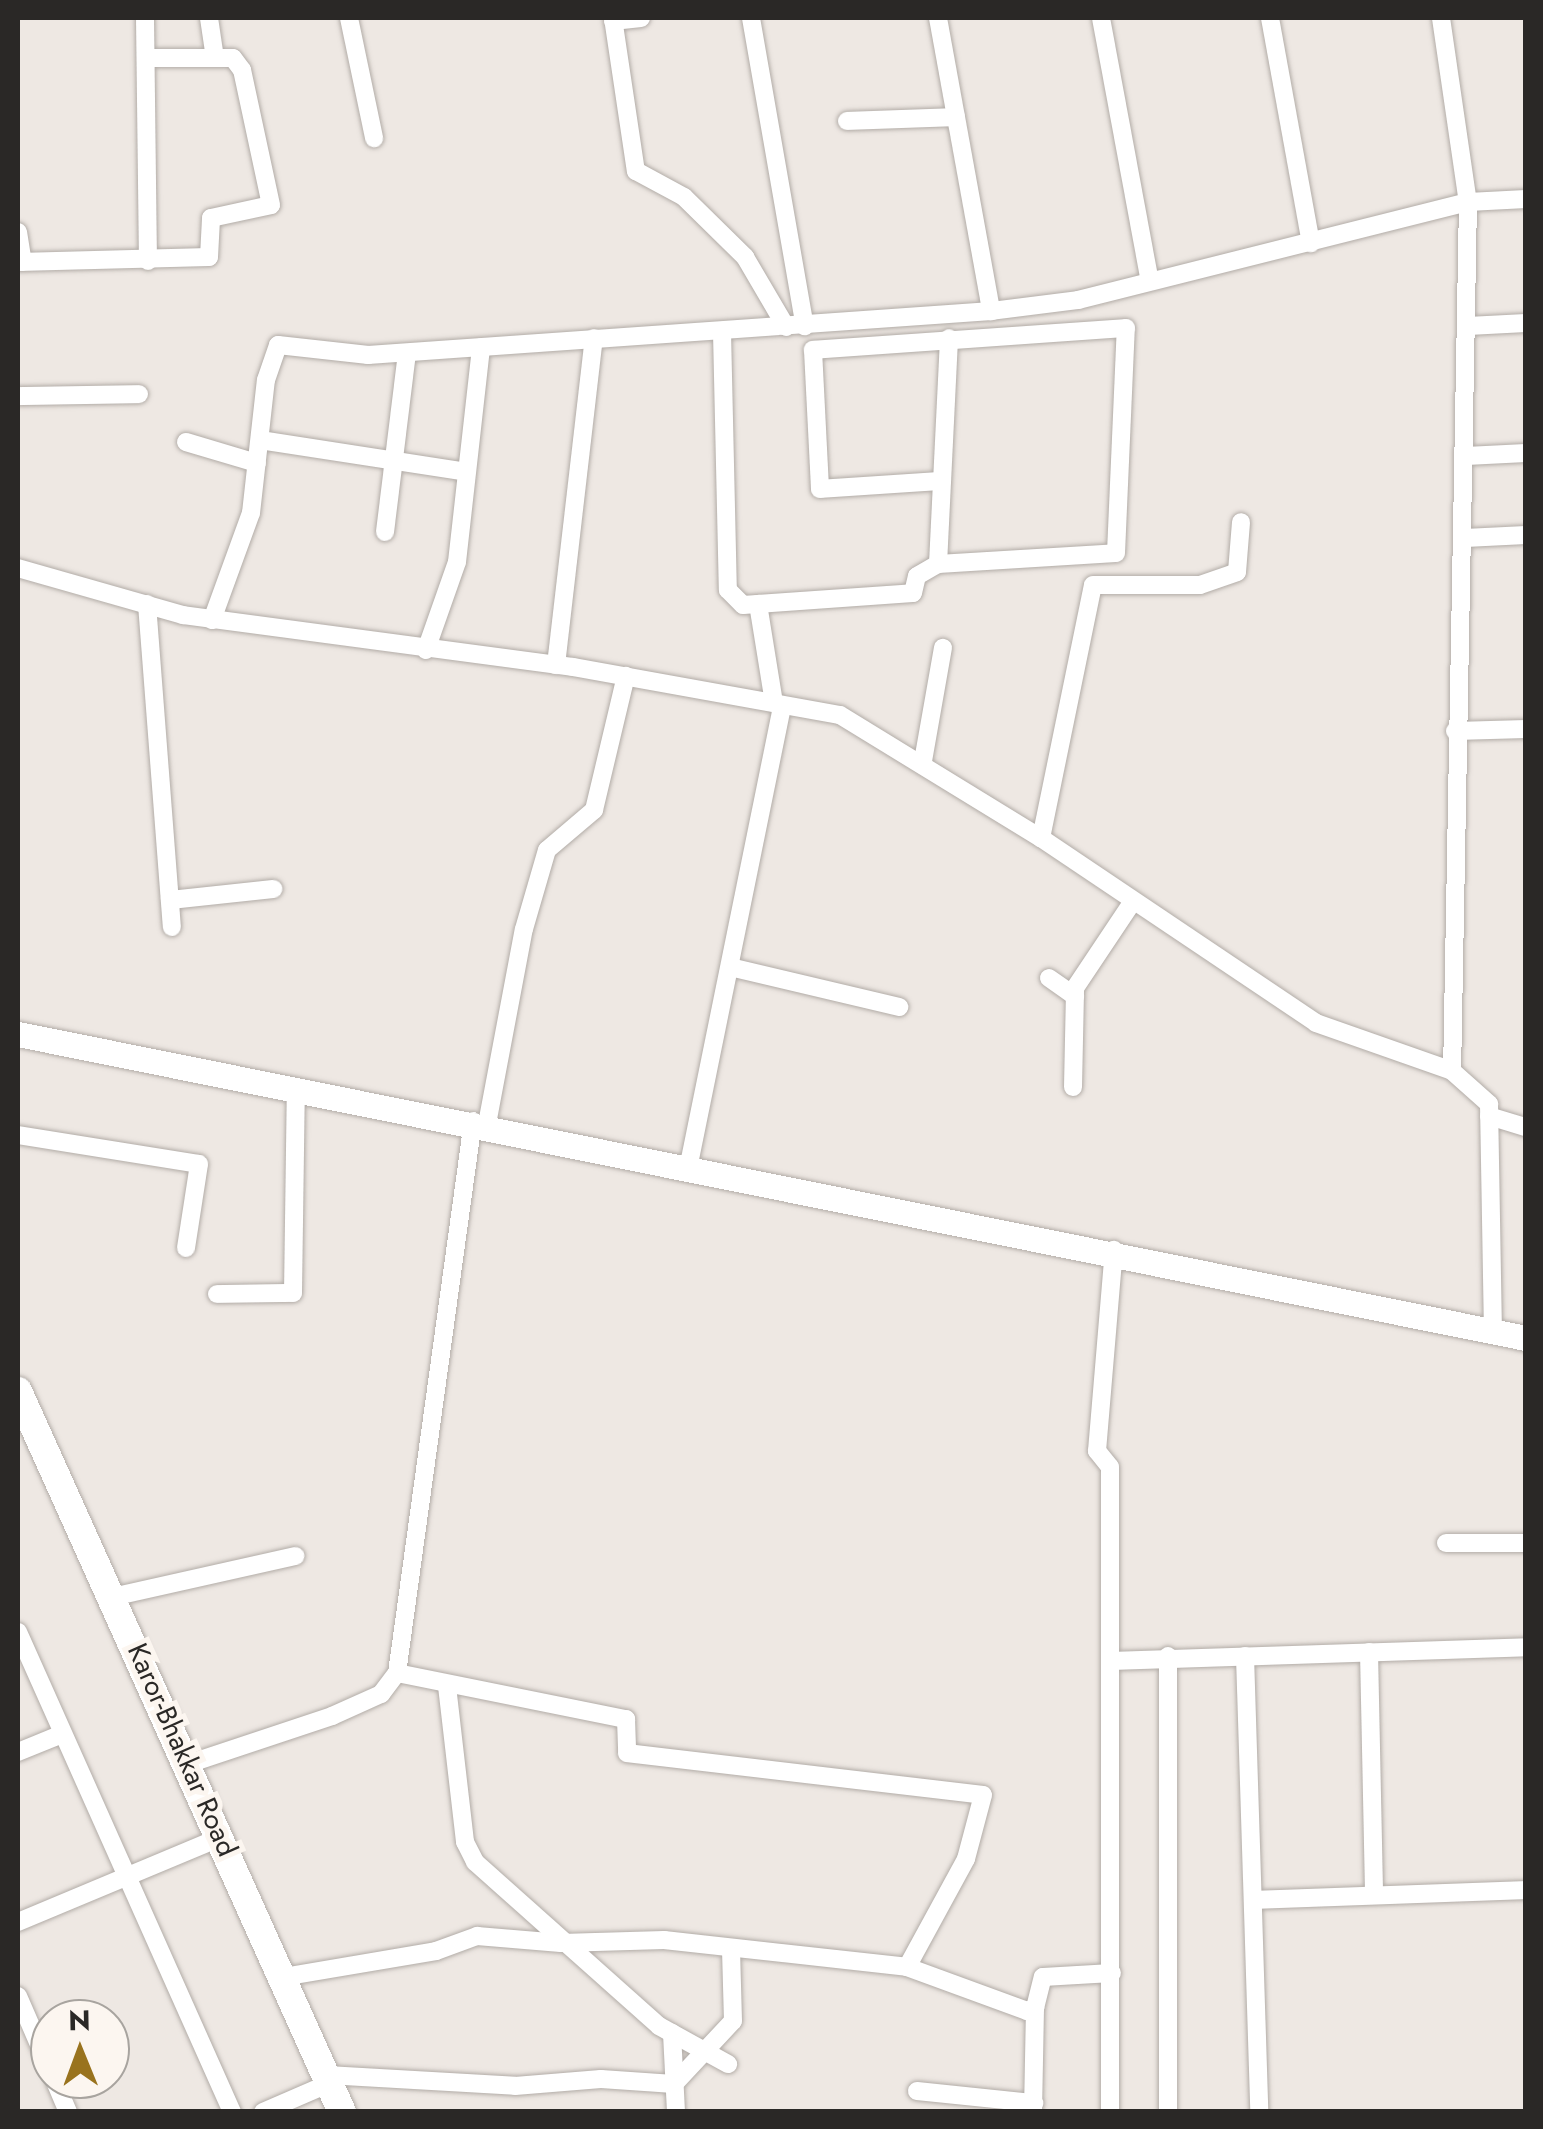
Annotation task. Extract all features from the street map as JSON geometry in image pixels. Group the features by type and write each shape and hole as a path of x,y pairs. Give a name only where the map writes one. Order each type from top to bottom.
{"main road":[{"path":"18,1034 480,1122 1526,1338"},
{"name":"Karor-Bhakkar Road","path":"18,1390 342,2112"}],"street":[{"path":"145,18 148,262"},
{"path":"208,18 215,58"},
{"path":"348,18 374,138"},
{"path":"641,18 613,19 636,171 684,197 745,257 786,327"},
{"path":"751,18 806,326"},
{"path":"938,18 991,311"},
{"path":"1101,18 1148,278"},
{"path":"1270,18 1311,243"},
{"path":"1441,18 1468,202 1452,1070"},
{"path":"18,232 20,262 148,262 209,257 210,218 271,205 242,70 233,58 146,58"},
{"path":"846,121 956,117"},
{"path":"212,620 251,513 266,380 278,345 368,355 991,311 1078,300 1148,278 1311,243 1468,202 1526,198"},
{"path":"1468,326 1526,323"},
{"path":"722,332 728,590 743,605 913,593 917,576 938,564 1116,553 1126,328 812,350 820,488 942,481"},
{"path":"556,665 594,338"},
{"path":"938,564 949,338"},
{"path":"426,650 456,562 481,347"},
{"path":"385,532 407,352"},
{"path":"18,396 139,394"},
{"path":"260,440 393,464 468,472"},
{"path":"186,442 257,463"},
{"path":"1466,456 1526,453"},
{"path":"1041,838 1093,585 1200,585 1237,572 1241,522"},
{"path":"1464,538 1526,535"},
{"path":"18,568 212,620 556,665 840,716 923,761 1316,1023 1452,1070 1489,1104 1493,1332"},
{"path":"147,604 172,928"},
{"path":"688,1164 730,967 778,704 758,604"},
{"path":"923,761 943,648"},
{"path":"188,1764 332,1716 380,1694 397,1673 480,1122 524,929 547,850 594,810 626,676"},
{"path":"1456,731 1526,729"},
{"path":"170,900 273,888"},
{"path":"1073,1087 1075,996 1133,901"},
{"path":"730,967 899,1007"},
{"path":"1049,978 1075,996"},
{"path":"217,1294 293,1293 296,1087"},
{"path":"1489,1116 1526,1127"},
{"path":"18,1135 199,1164 186,1248"},
{"path":"1110,2112 1110,1467 1097,1451 1114,1250"},
{"path":"1446,1543 1526,1543"},
{"path":"112,1597 294,1556"},
{"path":"18,1632 232,2112"},
{"path":"1112,1661 1526,1646"},
{"path":"1369,1652 1374,1896"},
{"path":"1168,1656 1168,2112"},
{"path":"1245,1656 1258,2112"},
{"path":"397,1673 626,1719 626,1754 982,1795 966,1859 907,1968"},
{"path":"448,1686 465,1842 486,1875 561,1944 672,2033 728,2064"},
{"path":"18,1752 62,1734"},
{"path":"18,1922 221,1837"},
{"path":"1254,1900 1526,1890"},
{"path":"283,1977 436,1951 477,1936 561,1944 600,1938 907,1968 1027,2011 1035,2008"},
{"path":"263,2112 329,2079 515,2086 602,2079 674,2084 708,2053 733,2021 731,1948"},
{"path":"917,2091 1033,2108 1035,2008 1043,1977 1112,1973"},
{"path":"18,1996 30,2024"},
{"path":"672,2033 676,2112"}]}
